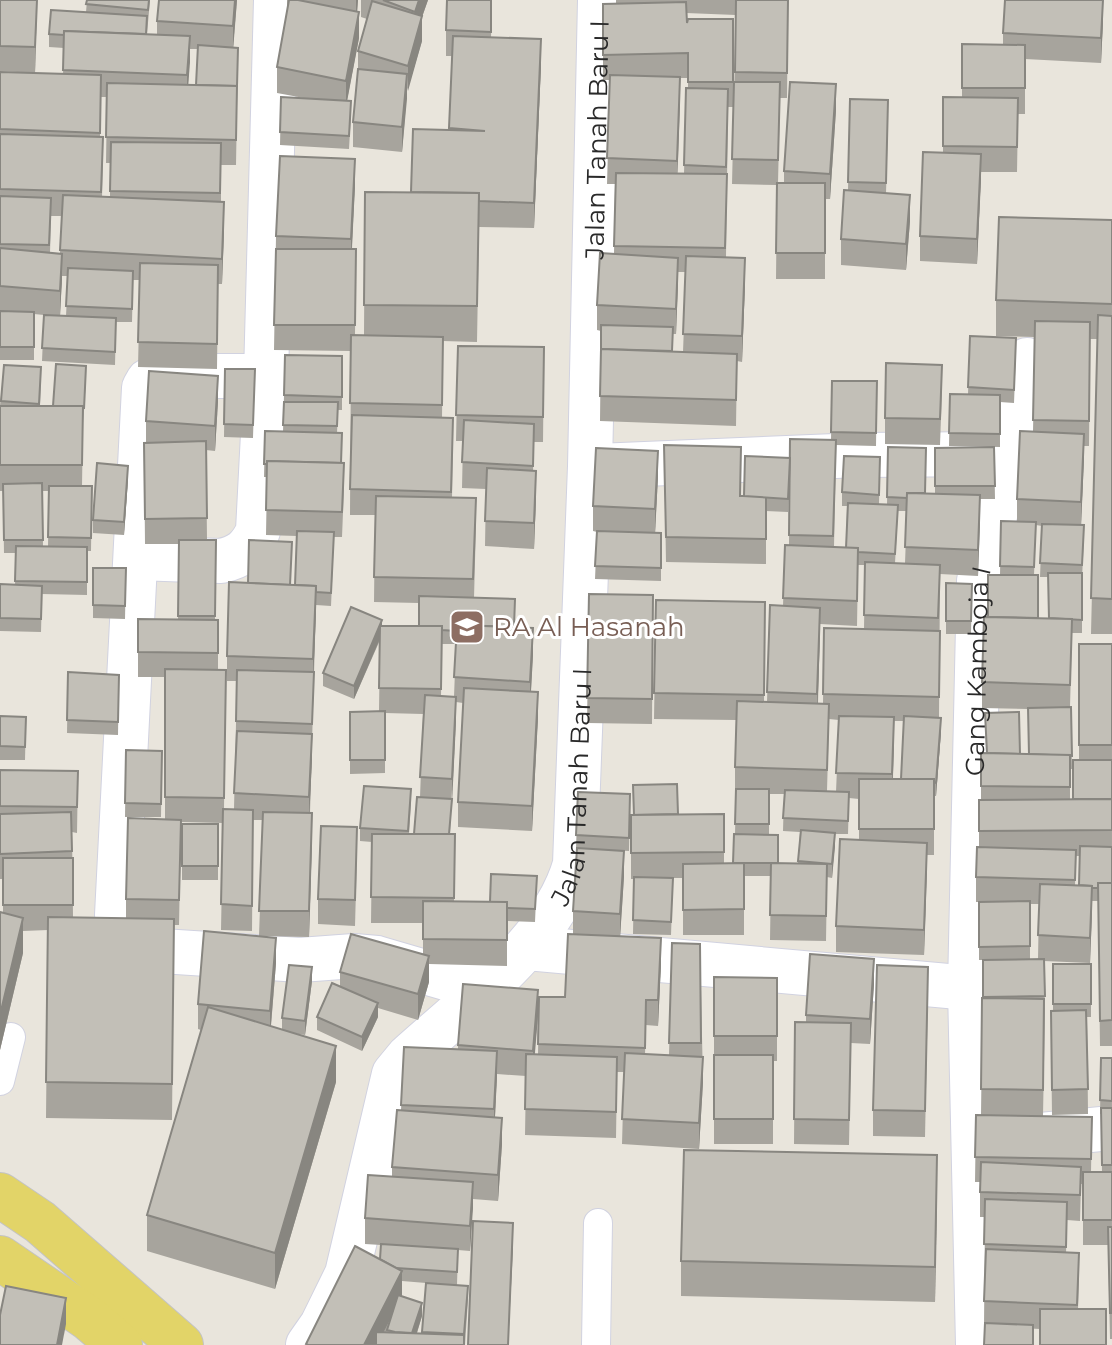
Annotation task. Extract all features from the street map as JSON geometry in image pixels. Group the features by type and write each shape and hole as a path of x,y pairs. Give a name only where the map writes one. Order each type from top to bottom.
{"main road":[{"path":"0,1195 40,1222 181,1345"},
{"path":"0,1258 98,1336"}],"street":[{"path":"137,558 232,559 251,545 258,531 266,376 276,0"},
{"name":"Jalan Tanah Baru I","path":"308,1345 322,1325 347,1274 394,1074 408,1057 508,970 556,905 573,871 590,466 600,0"},
{"name":"Gang Kamboja I","path":"978,1345 970,988 979,581 1010,454 1027,360"},
{"path":"266,376 167,376 148,381 144,388 117,915 134,944 146,950 286,959 377,958 483,989"},
{"path":"590,466 860,455 1010,454"},
{"path":"527,948 970,988"},
{"path":"973,1138 1053,1135 1112,1128"}],"lane":[{"path":"0,1081 11,1037"},
{"path":"596,1345 598,1223"}],"building":[{"path":"0,0 37,0 35,47 0,46"},
{"path":"87,0 149,0 148,10 86,4"},
{"path":"159,0 235,0 233,26 157,21"},
{"path":"289,0 359,12 346,81 277,67"},
{"path":"383,0 419,0 415,12"},
{"path":"447,0 491,0 491,32 446,30"},
{"path":"736,0 788,0 787,73 735,72"},
{"path":"1005,0 1103,0 1101,38 1003,33"},
{"path":"372,1 422,16 408,66 358,51"},
{"path":"686,2 687,23 688,19 733,19 733,82 688,82 688,53 603,55 603,4"},
{"path":"51,10 147,16 146,34 64,31 64,35 49,34"},
{"path":"64,31 190,36 187,75 63,70"},
{"path":"453,36 541,39 534,203 479,201 479,193 411,192 413,129 485,131 449,128"},
{"path":"962,44 1025,45 1025,88 962,88"},
{"path":"198,45 238,48 237,86 196,85"},
{"path":"358,69 407,74 402,127 353,122"},
{"path":"0,72 101,75 100,133 0,129"},
{"path":"610,75 680,77 677,161 607,158"},
{"path":"734,82 780,82 778,160 732,159"},
{"path":"790,82 836,84 830,174 784,171"},
{"path":"107,83 237,86 236,140 106,137"},
{"path":"686,88 728,89 726,167 684,165"},
{"path":"281,97 351,101 349,136 280,132"},
{"path":"943,97 1018,98 1017,147 943,146"},
{"path":"850,99 888,100 886,183 848,182"},
{"path":"0,134 103,137 101,192 0,189"},
{"path":"111,142 221,143 220,193 110,191"},
{"path":"923,152 981,154 977,239 920,236"},
{"path":"280,156 355,159 351,239 276,236"},
{"path":"616,173 727,174 725,248 614,246"},
{"path":"777,183 825,183 825,253 776,253"},
{"path":"844,190 910,195 906,244 841,239"},
{"path":"365,192 479,193 477,306 364,305"},
{"path":"63,195 224,202 222,259 60,250"},
{"path":"0,196 51,198 49,245 0,244"},
{"path":"999,217 1112,220 1112,304 996,300"},
{"path":"0,248 62,254 60,291 0,286"},
{"path":"276,249 356,249 355,325 274,325"},
{"path":"600,253 678,258 676,309 597,305"},
{"path":"686,256 745,258 742,336 683,334"},
{"path":"140,263 218,265 217,344 138,342"},
{"path":"68,268 133,271 132,309 66,306"},
{"path":"0,311 34,312 34,347 0,347"},
{"path":"44,315 116,318 115,352 42,348"},
{"path":"1098,315 1112,316 1112,599 1091,598"},
{"path":"1035,321 1090,322 1089,421 1033,420"},
{"path":"601,325 673,327 672,351 601,349"},
{"path":"351,335 443,337 442,405 350,403"},
{"path":"970,336 1016,338 1014,390 968,387"},
{"path":"458,346 544,347 543,417 456,415"},
{"path":"601,349 737,354 736,400 600,396"},
{"path":"285,355 342,356 342,397 284,395"},
{"path":"886,363 942,365 940,419 885,418"},
{"path":"56,364 86,366 84,409 83,406 53,406"},
{"path":"4,365 41,367 39,404 1,401"},
{"path":"225,369 255,369 253,425 224,424"},
{"path":"149,371 218,376 215,426 146,421"},
{"path":"832,381 877,381 876,433 831,432"},
{"path":"950,394 1000,395 1000,434 949,433"},
{"path":"284,402 338,402 337,426 283,425"},
{"path":"0,406 83,406 82,465 0,465"},
{"path":"352,415 453,418 451,492 350,489"},
{"path":"464,420 534,424 533,466 462,462"},
{"path":"265,431 342,433 341,463 267,461 264,464"},
{"path":"1020,431 1084,434 1081,502 1017,499"},
{"path":"790,439 836,440 833,536 789,535"},
{"path":"206,441 207,518 145,519 144,443"},
{"path":"664,445 741,447 740,496 766,496 766,539 666,537"},
{"path":"888,447 926,448 925,493 907,493 907,498 887,497"},
{"path":"994,447 995,486 935,486 935,448"},
{"path":"596,448 658,451 655,509 593,506"},
{"path":"745,456 790,458 788,499 744,496"},
{"path":"844,456 880,457 879,495 842,492"},
{"path":"267,461 344,463 342,512 266,510"},
{"path":"97,463 128,466 124,522 93,520"},
{"path":"487,468 536,471 534,523 485,521"},
{"path":"42,483 43,540 4,540 3,484"},
{"path":"49,486 92,486 91,538 48,537"},
{"path":"907,493 980,495 978,550 905,547"},
{"path":"376,496 476,498 473,579 374,577"},
{"path":"848,503 898,505 895,554 858,552 858,548 846,548"},
{"path":"1001,521 1036,522 1034,567 1000,566"},
{"path":"1042,524 1084,525 1082,565 1040,563"},
{"path":"297,531 334,532 331,593 316,592 316,586 295,585"},
{"path":"597,531 661,533 661,568 595,566"},
{"path":"179,540 216,540 215,616 178,616"},
{"path":"249,540 292,542 290,585 248,583"},
{"path":"785,545 858,548 857,601 783,598"},
{"path":"16,546 87,547 87,582 15,581"},
{"path":"865,562 940,565 938,618 864,615"},
{"path":"93,568 126,568 125,606 93,605"},
{"path":"1048,573 1082,573 1082,620 1049,618"},
{"path":"988,575 1038,575 1038,618 988,617"},
{"path":"229,582 316,586 313,659 227,656"},
{"path":"946,583 972,584 971,621 946,621"},
{"path":"0,584 42,586 41,619 0,618"},
{"path":"589,594 653,595 652,699 587,698"},
{"path":"419,596 515,599 514,627 457,625 456,631 442,630 442,626 419,626"},
{"path":"656,600 765,602 764,695 654,693"},
{"path":"770,605 820,608 817,694 767,692"},
{"path":"351,607 382,620 354,686 323,673"},
{"path":"984,617 1072,619 1070,685 982,682"},
{"path":"138,619 218,620 218,653 138,652"},
{"path":"457,625 533,628 530,682 454,677"},
{"path":"380,626 442,626 441,689 379,688"},
{"path":"824,628 940,631 939,697 823,694"},
{"path":"1079,644 1112,644 1112,745 1079,745"},
{"path":"165,669 226,670 224,798 165,797"},
{"path":"237,670 314,672 312,724 236,721"},
{"path":"68,672 119,675 118,722 67,720"},
{"path":"464,688 538,692 532,806 458,802"},
{"path":"425,695 456,697 452,779 420,777"},
{"path":"737,701 829,704 827,770 735,767"},
{"path":"1071,707 1072,756 1029,754 1028,708"},
{"path":"385,711 385,760 350,760 350,712"},
{"path":"1019,712 1020,754 987,753 985,713"},
{"path":"0,716 26,717 25,747 0,746"},
{"path":"839,716 894,717 892,774 836,773"},
{"path":"904,716 941,718 936,783 934,779 901,779"},
{"path":"237,731 312,734 309,797 234,793"},
{"path":"126,750 162,751 161,804 125,803"},
{"path":"981,753 1070,755 1070,787 981,786"},
{"path":"1073,760 1112,760 1112,799 1073,799"},
{"path":"0,770 78,771 77,807 0,806"},
{"path":"859,779 934,779 934,829 859,829"},
{"path":"677,784 678,814 634,815 633,785"},
{"path":"364,786 411,789 408,831 360,828"},
{"path":"736,789 769,789 769,824 735,824"},
{"path":"785,790 849,792 848,821 783,818"},
{"path":"578,792 630,794 629,838 576,835"},
{"path":"417,797 452,799 449,834 414,834"},
{"path":"1112,799 1112,830 979,831 979,800"},
{"path":"223,809 253,810 252,906 221,904"},
{"path":"71,812 72,851 0,854 0,814"},
{"path":"263,812 312,813 309,911 259,911"},
{"path":"724,814 724,852 631,853 631,815"},
{"path":"128,818 181,820 179,900 126,899"},
{"path":"182,824 218,824 218,866 182,866"},
{"path":"321,826 357,827 355,900 318,899"},
{"path":"801,830 835,833 832,864 798,861"},
{"path":"372,834 455,834 454,898 371,897"},
{"path":"734,834 778,835 778,863 733,863"},
{"path":"840,839 927,843 924,930 836,926"},
{"path":"1080,846 1112,847 1112,883 1098,883 1098,888 1079,885"},
{"path":"977,847 1076,850 1075,880 976,877"},
{"path":"577,848 624,851 620,914 573,911"},
{"path":"3,858 73,858 73,905 3,905"},
{"path":"744,863 744,909 683,910 683,864"},
{"path":"771,863 827,864 826,916 770,915"},
{"path":"491,874 537,876 535,909 507,908 507,902 490,902"},
{"path":"634,877 673,878 671,922 633,920"},
{"path":"1098,883 1112,883 1112,1020 1100,1021"},
{"path":"1040,884 1092,886 1090,938 1038,935"},
{"path":"423,901 507,902 507,940 423,939"},
{"path":"1030,901 1030,946 979,947 979,902"},
{"path":"0,912 23,918 0,1015"},
{"path":"48,917 174,919 172,1084 46,1082"},
{"path":"204,931 276,938 270,1011 198,1004"},
{"path":"351,934 429,956 418,994 340,972"},
{"path":"568,934 661,938 658,1000 646,1000 645,1048 538,1044 539,997 565,997"},
{"path":"672,943 700,944 701,1043 669,1043"},
{"path":"810,954 874,959 870,1019 806,1015"},
{"path":"1044,959 1045,996 983,997 983,960"},
{"path":"1053,964 1091,964 1091,1004 1053,1004"},
{"path":"289,965 312,967 305,1021 282,1018"},
{"path":"877,965 928,967 925,1111 873,1110"},
{"path":"714,977 777,978 777,1036 714,1036"},
{"path":"332,983 378,1003 362,1037 317,1017"},
{"path":"463,984 538,990 533,1051 458,1045"},
{"path":"982,998 1044,999 1043,1090 981,1089"},
{"path":"208,1007 336,1046 275,1253 147,1215"},
{"path":"1086,1010 1088,1089 1052,1090 1051,1011"},
{"path":"795,1022 851,1023 849,1120 794,1119"},
{"path":"404,1047 497,1051 494,1109 401,1105"},
{"path":"625,1053 703,1057 699,1123 622,1119"},
{"path":"526,1054 617,1057 616,1112 525,1109"},
{"path":"714,1055 773,1055 773,1119 714,1119"},
{"path":"1101,1058 1112,1058 1112,1101 1100,1100"},
{"path":"1101,1108 1112,1108 1112,1165 1102,1165"},
{"path":"397,1110 502,1118 498,1175 392,1167"},
{"path":"976,1115 1092,1117 1091,1159 975,1157"},
{"path":"684,1150 937,1155 935,1267 681,1261"},
{"path":"981,1162 1081,1167 1080,1195 980,1192"},
{"path":"1083,1172 1112,1172 1112,1220 1083,1220"},
{"path":"368,1175 473,1182 470,1226 365,1218"},
{"path":"985,1199 1067,1202 1066,1247 984,1244"},
{"path":"473,1221 513,1223 508,1345 468,1345"},
{"path":"1108,1227 1112,1227 1112,1313 1110,1313"},
{"path":"381,1244 458,1249 457,1272 396,1268 380,1259"},
{"path":"355,1246 402,1271 364,1345 308,1345 306,1344"},
{"path":"986,1249 1079,1253 1077,1305 984,1301"},
{"path":"426,1283 468,1286 464,1334 422,1332"},
{"path":"6,1286 66,1298 57,1345 0,1345 0,1315"},
{"path":"398,1295 422,1303 412,1333 387,1330"},
{"path":"1040,1309 1106,1309 1106,1345 1040,1345"},
{"path":"985,1323 1033,1325 1033,1345 984,1345"},
{"path":"376,1332 464,1335 464,1345 376,1345"}],"place":[{"name":"RA Al Hasanah","path":"467,627"}]}
